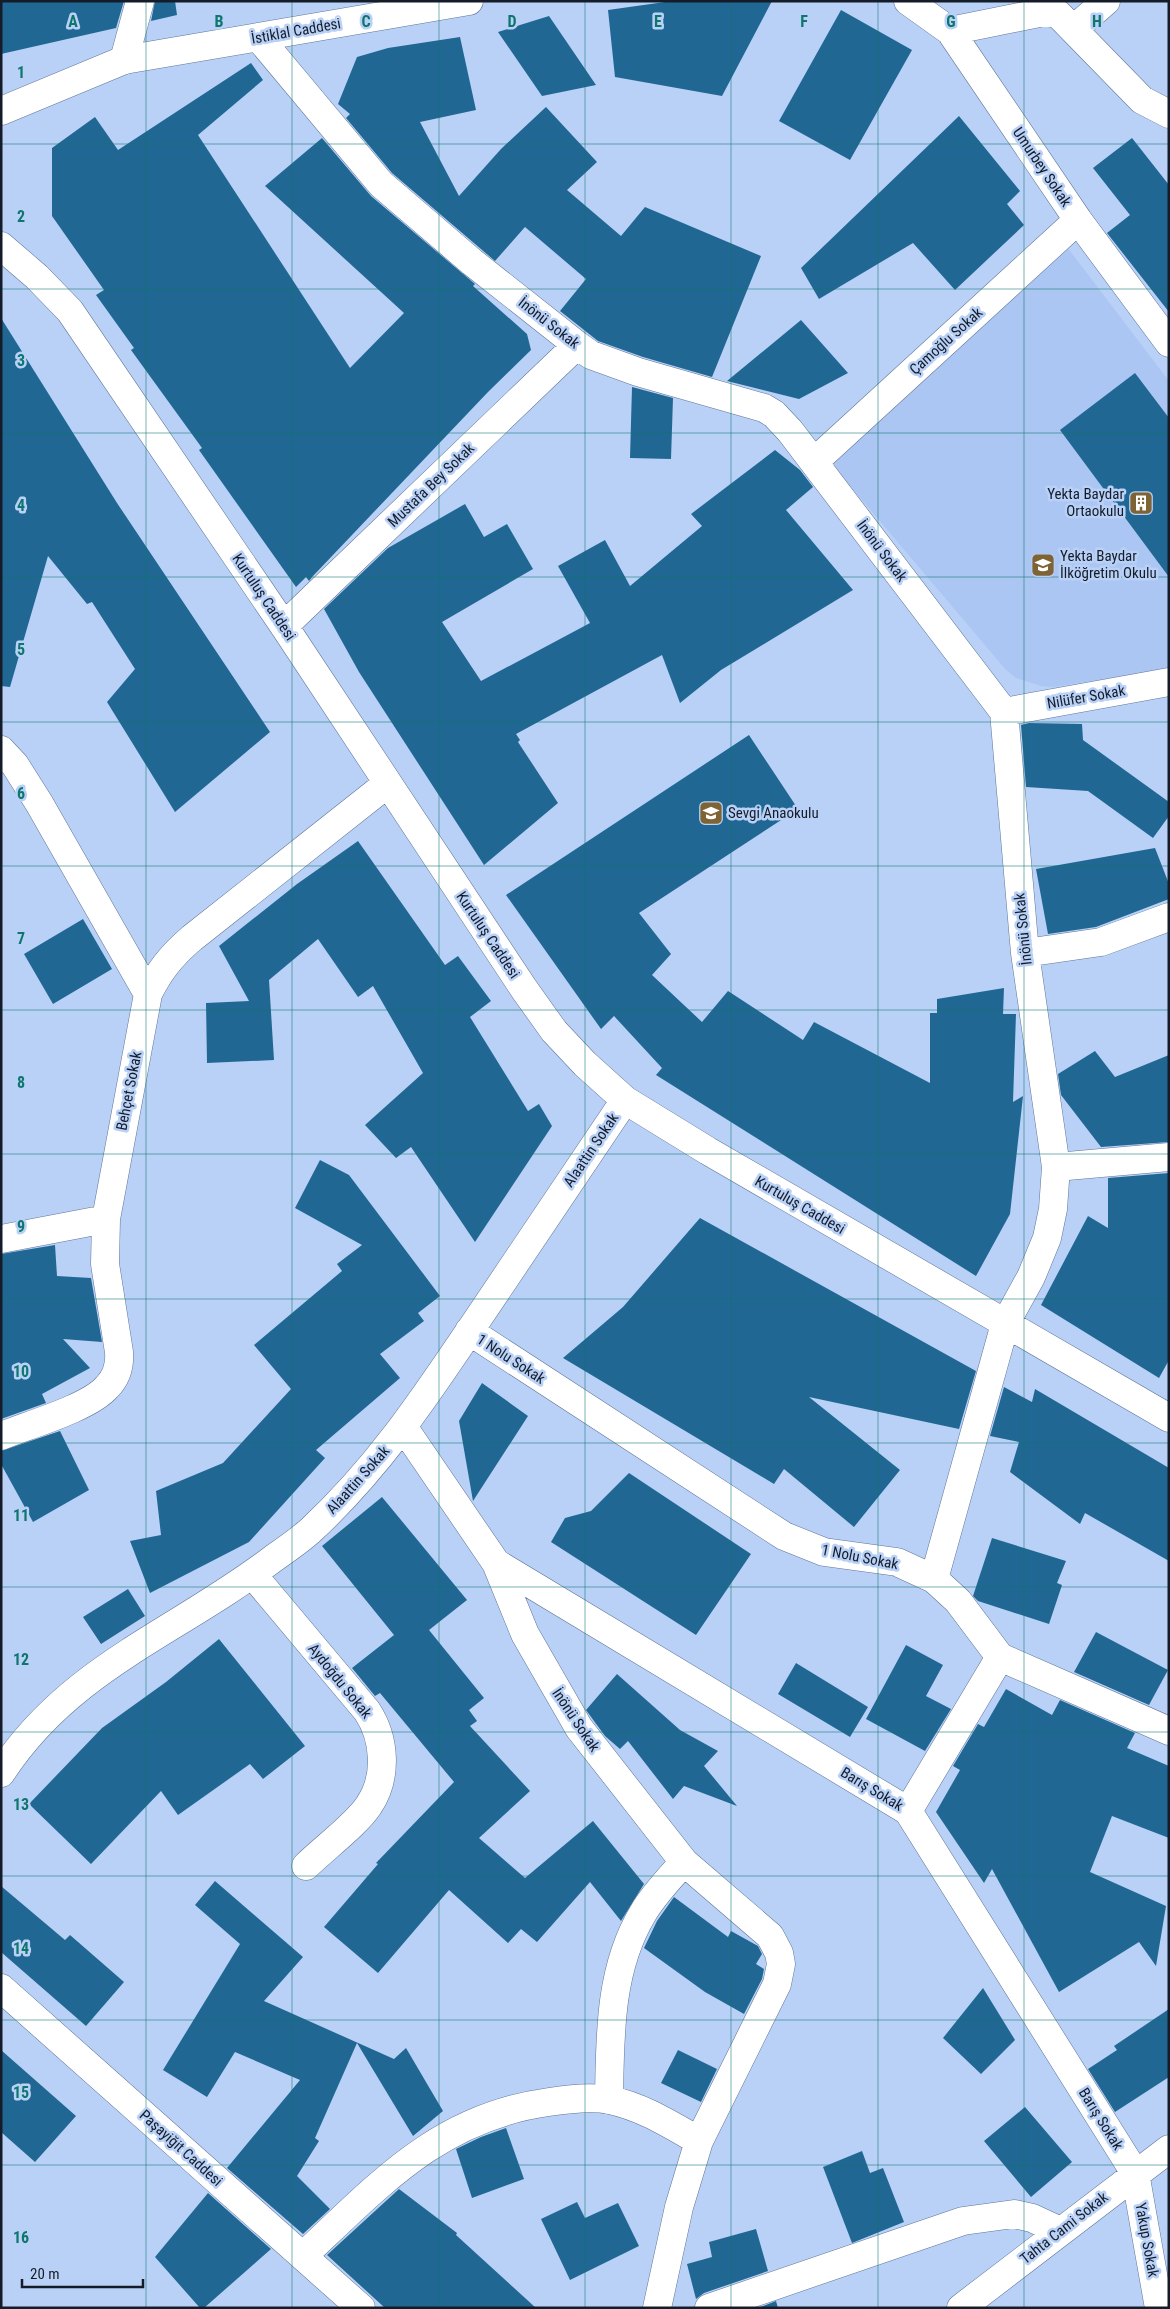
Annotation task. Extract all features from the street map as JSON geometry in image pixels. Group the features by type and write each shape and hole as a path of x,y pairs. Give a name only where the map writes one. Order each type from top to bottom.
{"street":[{"path":"1,126 124,60 140,1"},
{"name":"İstiklal Caddesi","path":"124,60 469,1"},
{"name":"Umurbey Sokak","path":"908,1 950,31 1078,220 1169,343"},
{"path":"1074,29 1106,1"},
{"path":"950,31 1044,12 1058,14 1142,100 1169,114"},
{"name":"İnönü Sokak","path":"259,38 381,184 472,262 577,345 591,354 638,372 764,408 783,422 1004,712 1025,953 1056,1167 1053,1209 1047,1238 1032,1277 1004,1324 934,1579"},
{"path":"1,111 124,60"},
{"name":"Çamoğlu Sokak","path":"814,462 1078,220"},
{"name":"Kurtuluş Caddesi","path":"1,246 37,277 70,311 284,626 387,784 554,1031 585,1064 625,1100 717,1156 1169,1418"},
{"name":"Mustafa Bey Sokak","path":"284,626 577,345"},
{"name":"Nilüfer Sokak","path":"1004,712 1169,682"},
{"path":"1,750 15,765 39,803 148,994"},
{"name":"Behçet Sokak","path":"1,1436 84,1403 107,1388 115,1376 120,1363 105,1264 106,1219 148,994 159,972 174,953 387,784"},
{"path":"1025,953 1101,942 1169,917"},
{"name":"Alaattin Sokak","path":"1,1773 35,1727 73,1692 125,1654 253,1575 308,1533 338,1505 404,1428 625,1100"},
{"path":"1056,1167 1169,1157"},
{"path":"1,1239 106,1219"},
{"name":"1 Nolu Sokak","path":"469,1331 784,1536 824,1552 897,1562 934,1579 958,1601 1000,1657 1169,1731"},
{"path":"404,1428 496,1562"},
{"name":"İnönü Sokak","path":"496,1562 526,1634 562,1702 598,1753 684,1862 764,1929 776,1944 781,1964 777,1984 699,2141 679,2207 657,2308"},
{"name":"Barış Sokak","path":"496,1562 908,1812 1135,2173"},
{"name":"Aydoğdu Sokak","path":"253,1575 366,1711 376,1727 380,1742 381,1771 379,1784 369,1806 306,1866"},
{"path":"908,1812 1000,1657"},
{"path":"608,2100 612,2011 624,1958 642,1913 684,1862"},
{"name":"Paşayiğit Caddesi","path":"1,1988 361,2308"},
{"path":"303,2256 392,2173 416,2154 460,2127 500,2111 530,2104 577,2099 608,2100 637,2108 699,2141"},
{"name":"Tahta Cami Sokak","path":"961,2308 1135,2173 1169,2149"},
{"name":"Yakup Sokak","path":"1135,2173 1159,2308"},
{"path":"709,2308 727,2300 963,2221 1014,2214 1032,2218 1060,2231"}],"shaded area":[{"name":"Yekta Baydar İlköğretim Okulu","path":"1067,247 1169,381 1169,669 1053,687 1041,686 1016,678 1006,670 829,461"}],"building":[{"path":"1,1 124,1 116,28 1,54"},
{"path":"155,1 175,1 177,15 151,21"},
{"path":"672,1 772,1 722,96 615,77 608,10"},
{"path":"841,10 912,50 850,160 779,121"},
{"path":"549,16 596,85 542,96 498,32"},
{"path":"460,37 476,110 420,122 459,196 501,149 546,107 597,162 567,190 621,236 645,207 761,256 712,377 643,357 598,341 560,311 586,279 525,227 495,261 392,173 346,118 350,114 338,104 357,57 388,48"},
{"path":"251,63 263,80 198,135 350,368 404,313 265,186 322,138 371,196 475,284 473,286 527,334 531,350 488,392 309,581 306,577 296,587 199,450 202,448 131,350 134,348 96,295 104,290 52,216 52,148 95,117 118,150"},
{"path":"959,116 1020,191 1007,204 1024,225 955,290 913,243 819,299 801,268"},
{"path":"1132,138 1169,185 1169,312 1107,233 1130,215 1093,168"},
{"path":"1,318 117,503 270,732 175,812 107,702 135,669 92,602 87,604 48,556 10,687 1,686"},
{"path":"801,320 848,373 799,399 727,381"},
{"name":"Yekta Baydar Ortaokulu","path":"1135,373 1169,418 1169,577 1060,430"},
{"path":"632,387 673,398 671,459 630,458"},
{"path":"775,450 800,470 813,487 786,510 853,590 721,670 680,703 662,655 516,734 520,740 518,742 558,803 484,865 359,672 324,609 388,548 465,504 484,537 507,524 533,569 442,622 481,681 590,623 558,566 605,540 630,586 702,526 691,514"},
{"path":"1029,723 1082,724 1083,740 1169,802 1169,816 1153,838 1088,791 1026,787 1021,725"},
{"path":"749,735 798,809 639,913 671,954 652,975 702,1022 728,991 803,1040 814,1022 930,1083 930,1013 937,1013 937,999 1004,988 1003,1014 1016,1014 1013,1102 1023,1096 1010,1214 976,1276 656,1075 662,1068 614,1016 601,1029 506,895"},
{"path":"358,841 445,965 458,956 491,1001 470,1017 528,1111 539,1104 552,1126 475,1242 411,1147 396,1158 365,1125 423,1073 373,986 358,997 318,939 269,980 274,1060 207,1063 206,1003 249,1001 219,946 297,884"},
{"path":"1155,848 1169,884 1169,899 1096,927 1048,934 1036,869"},
{"path":"83,919 112,969 53,1004 24,954"},
{"path":"1095,1051 1115,1077 1169,1055 1169,1142 1101,1147 1061,1095 1058,1074"},
{"path":"320,1160 349,1175 440,1296 418,1313 424,1321 380,1354 400,1378 316,1450 325,1458 249,1542 150,1593 130,1541 161,1535 156,1491 223,1463 291,1389 254,1345 342,1271 337,1264 362,1245 295,1208"},
{"path":"1169,1173 1169,1360 1159,1378 1041,1305 1088,1216 1108,1228 1108,1178"},
{"path":"700,1218 976,1371 959,1429 809,1397 900,1470 854,1527 784,1469 774,1484 563,1358 623,1307"},
{"path":"55,1245 57,1276 91,1278 102,1342 63,1339 90,1368 42,1394 46,1403 1,1419 1,1254"},
{"path":"482,1383 528,1416 473,1501 459,1421"},
{"path":"1004,1387 1032,1402 1035,1389 1169,1468 1169,1561 1085,1513 1080,1524 1010,1472 1019,1442 990,1436"},
{"path":"60,1431 89,1490 33,1522 1,1464 1,1451"},
{"path":"629,1473 751,1554 696,1635 551,1542 565,1518 591,1511"},
{"path":"382,1497 467,1600 429,1630 484,1698 469,1710 477,1721 470,1726 530,1791 479,1838 525,1878 593,1821 644,1884 621,1921 590,1882 537,1942 521,1929 508,1943 449,1890 378,1973 324,1927 378,1864 376,1863 454,1782 380,1693 375,1696 352,1668 394,1635 322,1546"},
{"path":"992,1538 1066,1561 1057,1583 1062,1585 1049,1624 978,1601 973,1596"},
{"path":"128,1589 145,1616 101,1644 83,1617"},
{"path":"1096,1632 1168,1670 1149,1705 1074,1672"},
{"path":"219,1639 305,1746 263,1779 250,1764 178,1815 161,1791 91,1864 29,1804 102,1728 166,1682"},
{"path":"906,1645 943,1665 926,1696 951,1709 925,1751 866,1719"},
{"path":"796,1663 868,1707 850,1737 778,1694"},
{"path":"617,1674 680,1730 718,1751 704,1766 737,1806 684,1786 673,1799 628,1741 620,1749 605,1736 586,1710"},
{"path":"1006,1689 1052,1715 1060,1700 1135,1733 1127,1748 1169,1766 1169,1838 1112,1816 1090,1872 1166,1906 1156,1966 1139,1942 1059,1992 992,1869 984,1883 936,1812 960,1770 953,1766 978,1724 984,1727"},
{"path":"215,1881 303,1957 264,2001 394,2059 406,2048 443,2111 413,2136 357,2043 315,2138 319,2141 297,2176 330,2209 303,2234 227,2168 300,2080 235,2052 207,2097 163,2070 240,1944 195,1905"},
{"path":"1,1886 65,1940 70,1935 124,1982 86,2026 1,1952"},
{"path":"674,1897 728,1937 731,1931 758,1946 762,1954 756,1964 764,1969 762,1979 744,2014 705,1992 644,1948 657,1921"},
{"path":"983,1988 1015,2040 981,2074 943,2038"},
{"path":"1169,2009 1169,2077 1115,2112 1088,2069 1117,2050 1114,2046"},
{"path":"1,2050 76,2116 35,2162 1,2132"},
{"path":"678,2050 717,2069 701,2102 661,2083"},
{"path":"1025,2107 1072,2162 1031,2197 984,2141"},
{"path":"506,2128 524,2179 472,2198 456,2149"},
{"path":"862,2151 870,2173 883,2168 904,2222 852,2243 823,2167"},
{"path":"399,2189 457,2233 456,2235 536,2308 385,2308 327,2255"},
{"path":"208,2193 271,2249 204,2308 200,2308 155,2257"},
{"path":"577,2202 585,2218 618,2203 639,2246 570,2280 541,2219"},
{"path":"756,2229 768,2271 704,2293 696,2299 687,2264 712,2257 709,2242"},
{"path":"776,2301 778,2308 758,2308"}],"place":[{"name":"Yekta Baydar Ortaokulu","path":"1141,503"},
{"name":"Yekta Baydar İlköğretim Okulu","path":"1043,565"},
{"name":"Sevgi Anaokulu","path":"711,813"}]}
